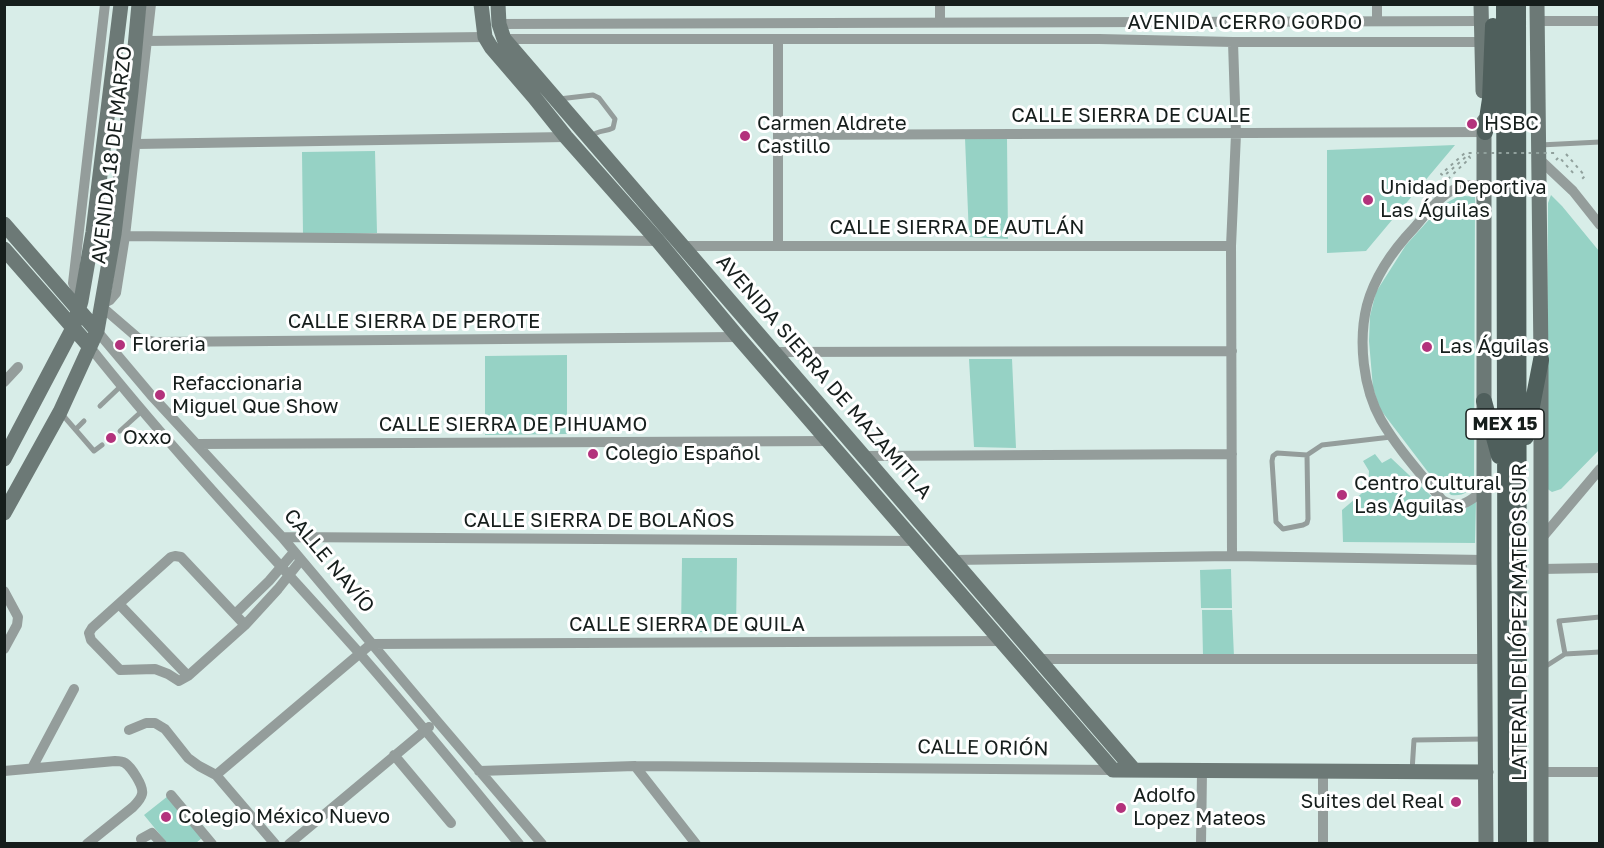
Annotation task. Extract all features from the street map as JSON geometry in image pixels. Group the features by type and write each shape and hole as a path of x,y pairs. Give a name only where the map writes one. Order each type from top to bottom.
{"main road":[{"name":"AVENIDA 18 DE MARZO","path":"4,459 73,328 80,306 93,232 103,88 122,4"},
{"name":"AVENIDA 18 DE MARZO","path":"4,513 60,412 97,331 136,92 139,4"},
{"path":"481,4 485,37"},
{"name":"AVENIDA SIERRA DE MAZAMITLA","path":"498,4 499,24 504,39 566,136 1113,770"},
{"name":"LATERAL DE LÓPEZ MATEOS SUR","path":"1481,4 1485,132 1486,843"},
{"path":"1485,132 1490,99 1496,4"},
{"name":"MEX 15","path":"1504,4 1519,843"},
{"name":"MEX 15","path":"1506,843 1518,4"},
{"name":"LATERAL DE LÓPEZ MATEOS SUR","path":"1537,4 1544,155 1540,360 1541,843"},
{"name":"AVENIDA SIERRA DE MAZAMITLA","path":"485,37 491,47 540,92 556,99 590,137 1134,770"},
{"name":"CALLE NAVÍO","path":"4,224 80,306 97,331"},
{"name":"CALLE NAVÍO","path":"7,257 90,347"},
{"path":"1512,479 1540,360"},
{"path":"783,387 795,376"},
{"path":"1484,401 1512,479"},
{"path":"970,604 982,594"},
{"name":"CALLE ORIÓN","path":"1113,770 1486,772"}],"street":[{"name":"AVENIDA 18 DE MARZO","path":"103,88 105,4"},
{"name":"AVENIDA 18 DE MARZO","path":"102,305 116,293 136,144 136,92 151,4"},
{"path":"940,4 940,22"},
{"path":"1377,4 1377,21"},
{"name":"AVENIDA CERRO GORDO","path":"499,24 1482,21"},
{"path":"1537,21 1599,21"},
{"path":"1098,22 1099,39"},
{"path":"647,39 648,23"},
{"path":"146,41 485,37"},
{"name":"AVENIDA CERRO GORDO","path":"504,39 1099,39 1233,42 1482,42"},
{"path":"778,39 778,246"},
{"path":"1232,556 1232,246 1236,134 1233,42"},
{"path":"103,88 136,92"},
{"name":"CALLE SIERRA DE CUALE","path":"778,135 1485,132"},
{"path":"136,144 566,136"},
{"path":"1544,155 1599,225"},
{"path":"1484,185 1468,184 1456,188 1439,201 1404,238 1376,282 1367,305 1364,332 1366,376 1372,400 1392,437 1442,500 1457,506 1484,490"},
{"path":"125,236 658,241"},
{"name":"CALLE SIERRA DE AUTLÁN","path":"682,246 1232,246"},
{"path":"7,257 24,247"},
{"name":"CALLE SIERRA DE PEROTE","path":"102,305 138,338 155,342 738,337"},
{"name":"CALLE NAVÍO","path":"97,331 151,395 282,537 540,843"},
{"name":"CALLE NAVÍO","path":"90,347 142,411 360,654 519,843"},
{"path":"774,351 1232,351"},
{"path":"4,382 18,367"},
{"name":"CALLE SIERRA DE PIHUAMO","path":"197,444 829,441"},
{"path":"864,456 1232,454"},
{"path":"1541,539 1599,469"},
{"name":"CALLE SIERRA DE BOLAÑOS","path":"282,537 915,541"},
{"path":"245,625 178,556 171,557 89,633 92,640 117,668 123,671 155,669 179,681 188,676 245,625 298,556"},
{"path":"953,560 1232,556 1484,560"},
{"path":"1541,569 1599,568"},
{"path":"235,614 285,572"},
{"path":"4,591 18,617 17,625 4,649"},
{"path":"119,604 188,676"},
{"name":"CALLE SIERRA DE QUILA","path":"371,644 1002,641"},
{"path":"216,775 371,644"},
{"path":"1039,659 1485,659"},
{"path":"32,768 74,689"},
{"path":"289,843 436,721"},
{"path":"129,730 146,723 155,723 165,729 188,758 216,775 275,843"},
{"path":"394,755 451,823"},
{"path":"4,771 124,762 140,783 142,795 139,801 87,843"},
{"path":"635,766 696,843"},
{"name":"CALLE ORIÓN","path":"479,771 635,766 1113,770"},
{"path":"1201,843 1202,771"},
{"path":"1323,772 1323,843"},
{"path":"1542,772 1599,772"},
{"path":"171,795 207,842"},
{"path":"139,841 152,833 162,843"}],"lane":[{"path":"556,99 593,95 599,98 615,119 614,128 597,131 590,137"},
{"path":"1544,155 1599,142"},
{"path":"100,406 121,386"},
{"path":"120,431 142,411"},
{"path":"60,412 94,451 102,446"},
{"path":"76,429 84,421"},
{"path":"1306,455 1308,521 1304,525 1283,530 1276,522 1273,456 1277,453 1306,455 1322,446 1392,437"},
{"path":"1565,654 1560,621 1599,617"},
{"path":"1542,669 1565,654 1599,652"},
{"path":"1412,772 1414,740 1486,739"}],"path":[{"path":"1448,179 1470,158 1468,156 1444,176 1441,174 1465,153 1565,153 1585,176 1580,181 1559,157 1544,155"}],"green space":[{"path":"965,138 1007,138 1008,239 969,237"},
{"name":"Unidad Deportiva Las Águilas","path":"1455,145 1366,251 1327,253 1327,150"},
{"path":"375,151 377,233 303,235 302,152"},
{"path":"1551,195 1599,251 1600,449 1561,489 1552,492 1546,488 1548,203"},
{"path":"1465,196 1475,197 1474,482 1465,493 1451,495 1428,472 1380,409 1373,388 1369,341 1370,316 1376,292 1406,245 1448,202"},
{"path":"567,355 567,434 485,435 485,356"},
{"path":"969,359 1012,359 1016,448 974,447"},
{"path":"1375,454 1382,463 1391,458 1444,508 1456,513 1464,510 1476,500 1475,543 1343,542 1342,510 1368,488 1369,471 1363,461"},
{"path":"682,558 737,558 736,632 681,632"},
{"path":"1231,569 1232,608 1201,608 1200,570"},
{"path":"1202,610 1232,610 1234,657 1203,656"},
{"path":"168,796 202,838 196,843 167,843 144,815"}],"place":[{"name":"HSBC","path":"1472,124"},
{"name":"Carmen Aldrete Castillo","path":"745,136"},
{"name":"Unidad Deportiva Las Águilas","path":"1368,200"},
{"name":"Floreria","path":"120,345"},
{"name":"Las Águilas","path":"1427,347"},
{"name":"Refaccionaria Miguel Que Show","path":"160,395"},
{"name":"Oxxo","path":"111,438"},
{"name":"Colegio Español","path":"593,454"},
{"name":"Centro Cultural Las Águilas","path":"1342,495"},
{"name":"Suites del Real","path":"1456,802"},
{"name":"Adolfo Lopez Mateos","path":"1121,808"},
{"name":"Colegio México Nuevo","path":"166,817"}]}
